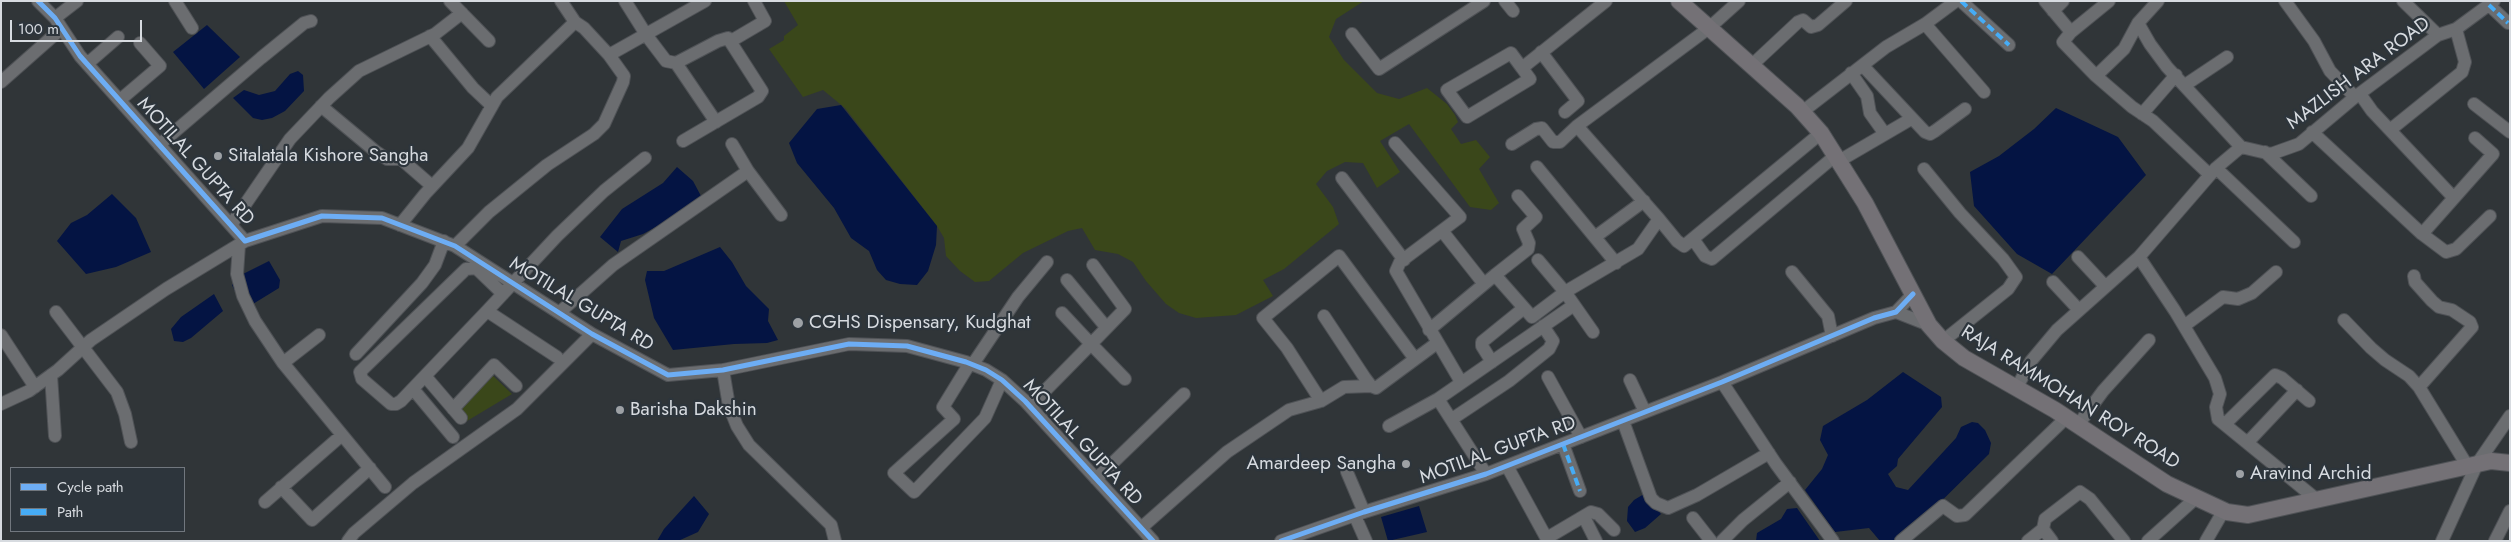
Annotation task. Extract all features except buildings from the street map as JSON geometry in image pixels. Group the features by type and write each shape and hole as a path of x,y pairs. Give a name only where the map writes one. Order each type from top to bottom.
{"main road":[{"name":"RAJA RAMMOHAN ROY ROAD","path":"1679,1 1752,65 1802,112 1821,133 1865,203 1930,325 1943,341 1964,358 2072,422 2168,484 2224,510 2248,514 2491,461 2510,463"}],"street":[{"name":"MOTILAL GUPTA RD","path":"38,1 58,23 87,64 231,225 242,243 322,216 382,218 449,243 514,282 592,334 668,375 723,370 849,344 907,346 971,364 1002,380 1030,406 1153,541"},
{"path":"1,82 77,1"},
{"path":"175,1 192,28"},
{"path":"450,1 489,41"},
{"path":"356,354 422,283 449,243 547,165 594,134 604,124 624,76 609,55 584,28 575,22 561,1"},
{"path":"626,1 646,34 666,61 676,63 724,38 731,41 762,91 758,97 683,141"},
{"path":"609,55 705,1"},
{"path":"731,41 765,21 754,1"},
{"path":"1352,34 1379,69 1484,1"},
{"path":"1522,68 1606,1"},
{"path":"1512,144 1536,129 1542,128 1555,144 1560,142 1578,126 1709,28 1739,1"},
{"path":"1752,65 1798,22 1803,20 1811,27 1818,25 1846,1"},
{"path":"1802,112 1886,47 1925,24 1938,6 1956,1"},
{"path":"1962,1 2009,45"},
{"path":"2064,1 2049,6 2071,32"},
{"path":"2109,1 2071,32 2063,42 2096,76 2213,172 2294,242"},
{"path":"2096,76 2124,48 2138,23 2158,1"},
{"path":"2285,1 2314,41 2330,71 2357,96 2454,198"},
{"path":"2403,1 2438,34"},
{"path":"2492,3 2508,23"},
{"name":"MAZLISH ARA ROAD","path":"2241,147 2265,152 2281,152 2299,144 2357,96 2438,34 2456,29 2492,3"},
{"path":"231,225 290,139 321,106 359,71 430,36 462,13"},
{"path":"159,146 261,58 304,23 310,21"},
{"path":"400,225 432,186 468,148 503,90 575,22"},
{"path":"2016,389 2031,361 2057,330 2139,257 2213,172 2241,147 2176,76 2150,44 2138,23"},
{"path":"1925,24 1984,92"},
{"path":"2390,130 2462,72 2465,62 2456,29"},
{"path":"430,36 473,88 492,106"},
{"path":"87,64 118,38"},
{"path":"120,100 160,66 140,43"},
{"path":"1511,52 1522,68 1530,79 1467,118 1447,90 1511,52"},
{"path":"1542,52 1578,101 1565,112"},
{"path":"2185,85 2226,57"},
{"path":"676,63 716,122"},
{"path":"1863,66 1924,132 1930,134 1965,109"},
{"path":"1851,73 1867,96 1870,113 1885,134"},
{"path":"2142,114 2176,76"},
{"path":"2474,104 2510,132"},
{"path":"321,106 379,154 387,159 401,159 432,186"},
{"path":"1693,240 1705,256 1712,259 1837,158 1911,119"},
{"path":"1578,126 1682,246 1693,240 1821,133"},
{"path":"2312,132 2440,249 2451,252 2490,216"},
{"path":"2422,234 2493,154 2475,138"},
{"path":"1395,143 1460,217 1398,265 1396,271 1461,382"},
{"path":"732,144 748,171 781,215"},
{"path":"2265,152 2311,196"},
{"path":"503,294 476,268 466,268 360,372 362,379 391,404 396,404 413,389 503,294 557,236 597,198 645,158"},
{"path":"1537,167 1616,263"},
{"path":"1924,168 1960,213 2003,259 2016,277 2008,289 1943,341"},
{"path":"560,312 613,265 748,171"},
{"path":"1342,178 1404,260"},
{"path":"1429,330 1528,248 1529,243 1523,230 1536,217 1518,196"},
{"path":"1595,237 1644,201"},
{"path":"1495,275 1532,317 1565,292 1638,249 1659,219"},
{"path":"1443,232 1484,284"},
{"path":"1,404 35,387 90,340 166,289 242,243"},
{"path":"242,243 236,274 242,296 255,321 283,363 385,487"},
{"path":"1321,401 1287,348 1263,318 1339,256 1415,359"},
{"path":"2078,257 2105,286"},
{"path":"2139,257 2184,326 2218,384 2220,394 2216,414 2316,499"},
{"path":"1538,260 1565,292 1593,332"},
{"path":"1002,380 985,418 914,492 894,474 954,419 943,407 1018,297 1048,262"},
{"path":"1030,406 1106,327 1122,313 1125,306 1093,265"},
{"path":"1792,272 1828,316 1832,336"},
{"path":"2184,326 2223,297 2238,299 2252,293 2276,272"},
{"path":"2414,276 2415,282 2432,301 2439,307 2452,310 2470,322 2472,327 2419,387"},
{"path":"1067,280 1106,327"},
{"path":"2053,282 2080,310"},
{"path":"1913,294 1896,312 1930,325"},
{"path":"1389,426 1438,399 1574,305"},
{"path":"1492,362 1482,346 1482,342 1524,308"},
{"path":"487,311 558,357"},
{"path":"56,312 117,392 131,442"},
{"name":"MOTILAL GUPTA RD","path":"1281,541 1486,474 1896,312"},
{"path":"1062,313 1125,378"},
{"path":"1324,316 1371,386"},
{"path":"2344,320 2370,348 2409,376 2419,387 2472,466"},
{"path":"1452,420 1544,354 1554,341 1543,326"},
{"path":"348,541 354,532 413,483 517,409 592,334"},
{"path":"1,335 35,387"},
{"path":"283,363 319,335"},
{"path":"1901,541 1942,506 1957,516 1965,514 2072,422 2150,340"},
{"path":"1141,528 1227,452 1289,410 1321,401 1344,386 1371,386 1376,388 1437,343"},
{"path":"425,376 457,413 494,365 516,386"},
{"path":"723,370 729,406 737,426 749,445 831,525 835,541"},
{"path":"51,375 56,436"},
{"path":"2226,424 2271,377 2278,376 2282,378 2309,401"},
{"path":"1548,377 1581,437"},
{"path":"1630,380 1645,412"},
{"path":"1722,382 1769,453 1833,541"},
{"path":"413,389 453,437"},
{"path":"2248,442 2296,390"},
{"path":"1096,479 1184,394"},
{"path":"1438,399 1486,474"},
{"path":"2442,541 2472,466 2510,416"},
{"path":"1623,420 1650,498 1668,508 1697,495 1769,453"},
{"path":"265,502 342,435"},
{"path":"1563,444 1580,491"},
{"path":"1507,466 1547,539 1595,512 1614,530"},
{"path":"280,487 312,520 370,468"},
{"path":"1347,472 1366,541"},
{"path":"1722,541 1743,520 1790,482"},
{"path":"2028,541 2043,529 2045,519 2080,492 2090,499 2124,541"},
{"path":"2148,541 2197,497"},
{"path":"2206,541 2224,510"},
{"path":"2495,541 2510,511"},
{"path":"1584,517 1596,541"},
{"path":"1693,518 1711,541"},
{"path":"2043,529 2052,541"}],"green space":[{"path":"784,1 1364,1 1336,19 1329,37 1344,60 1377,93 1399,99 1427,88 1447,104 1458,122 1451,129 1461,144 1476,140 1490,157 1479,169 1499,203 1491,210 1470,207 1409,124 1380,141 1400,172 1377,188 1363,163 1345,162 1327,171 1316,184 1333,207 1339,224 1284,269 1263,280 1273,296 1236,315 1196,318 1179,313 1166,304 1146,281 1133,262 1118,254 1095,250 1082,228 1068,231 1023,253 989,281 975,282 960,271 946,256 944,238 937,226 845,108 823,90 803,97 769,49 784,40 784,36 798,25"},
{"path":"488,371 512,394 462,424 451,406"}],"shaded area":[{"path":"207,25 240,57 204,89 173,52"},
{"path":"298,71 303,75 304,91 285,111 272,118 262,120 253,118 233,98 244,90 259,95 275,91 290,74"},
{"path":"841,105 937,226 936,245 928,271 917,285 900,284 886,280 877,270 869,251 851,238 834,208 797,163 789,143 817,109"},
{"path":"2056,108 2118,137 2146,175 2052,274 2017,254 1974,206 1970,172 1999,156 2034,129"},
{"path":"677,167 693,181 701,196 694,206 643,234 621,241 618,252 600,237 622,209 663,183"},
{"path":"112,194 136,218 151,252 116,267 86,274 57,241 71,223 87,215"},
{"path":"720,247 732,262 746,286 769,309 768,321 778,340 767,343 673,350 654,318 645,280 647,271 664,271"},
{"path":"269,261 280,280 279,288 248,307 239,300 232,285 239,276"},
{"path":"214,294 223,311 191,338 183,342 174,341 171,329 181,317"},
{"path":"1903,372 1941,397 1942,407 1898,459 1897,466 1888,474 1896,487 1908,490 1956,438 1961,427 1972,422 1978,423 1985,430 1991,443 1989,454 1904,538 1897,541 1880,541 1869,528 1835,532 1805,490 1822,469 1828,455 1820,440 1823,426 1867,400"},
{"path":"1644,494 1661,514 1645,528 1635,532 1627,521 1628,507 1634,500"},
{"path":"694,496 709,514 698,532 678,541 657,541 664,529"},
{"path":"1419,506 1427,532 1388,541 1381,517"},
{"path":"1797,508 1820,541 1756,541 1757,533 1781,519 1787,509"}],"marked path":[{"path":"1961,1 2009,45"},
{"path":"2489,5 2508,23"},
{"path":"1563,444 1580,491"}],"cycle path":[{"path":"38,1 55,18 80,56 245,241 322,216 382,218 455,246 592,334 668,375 723,370 849,344 907,346 966,362 986,370 1002,380 1025,401 1153,541"},
{"path":"1281,541 1364,512 1486,474 1722,382 1874,318 1896,312 1913,294"}],"place":[{"name":"Sitalatala Kishore Sangha","path":"218,156"},
{"name":"CGHS Dispensary, Kudghat","path":"798,323"},
{"name":"Barisha Dakshin","path":"620,410"},
{"name":"Amardeep Sangha","path":"1406,464"},
{"name":"Aravind Archid","path":"2240,474"}]}
